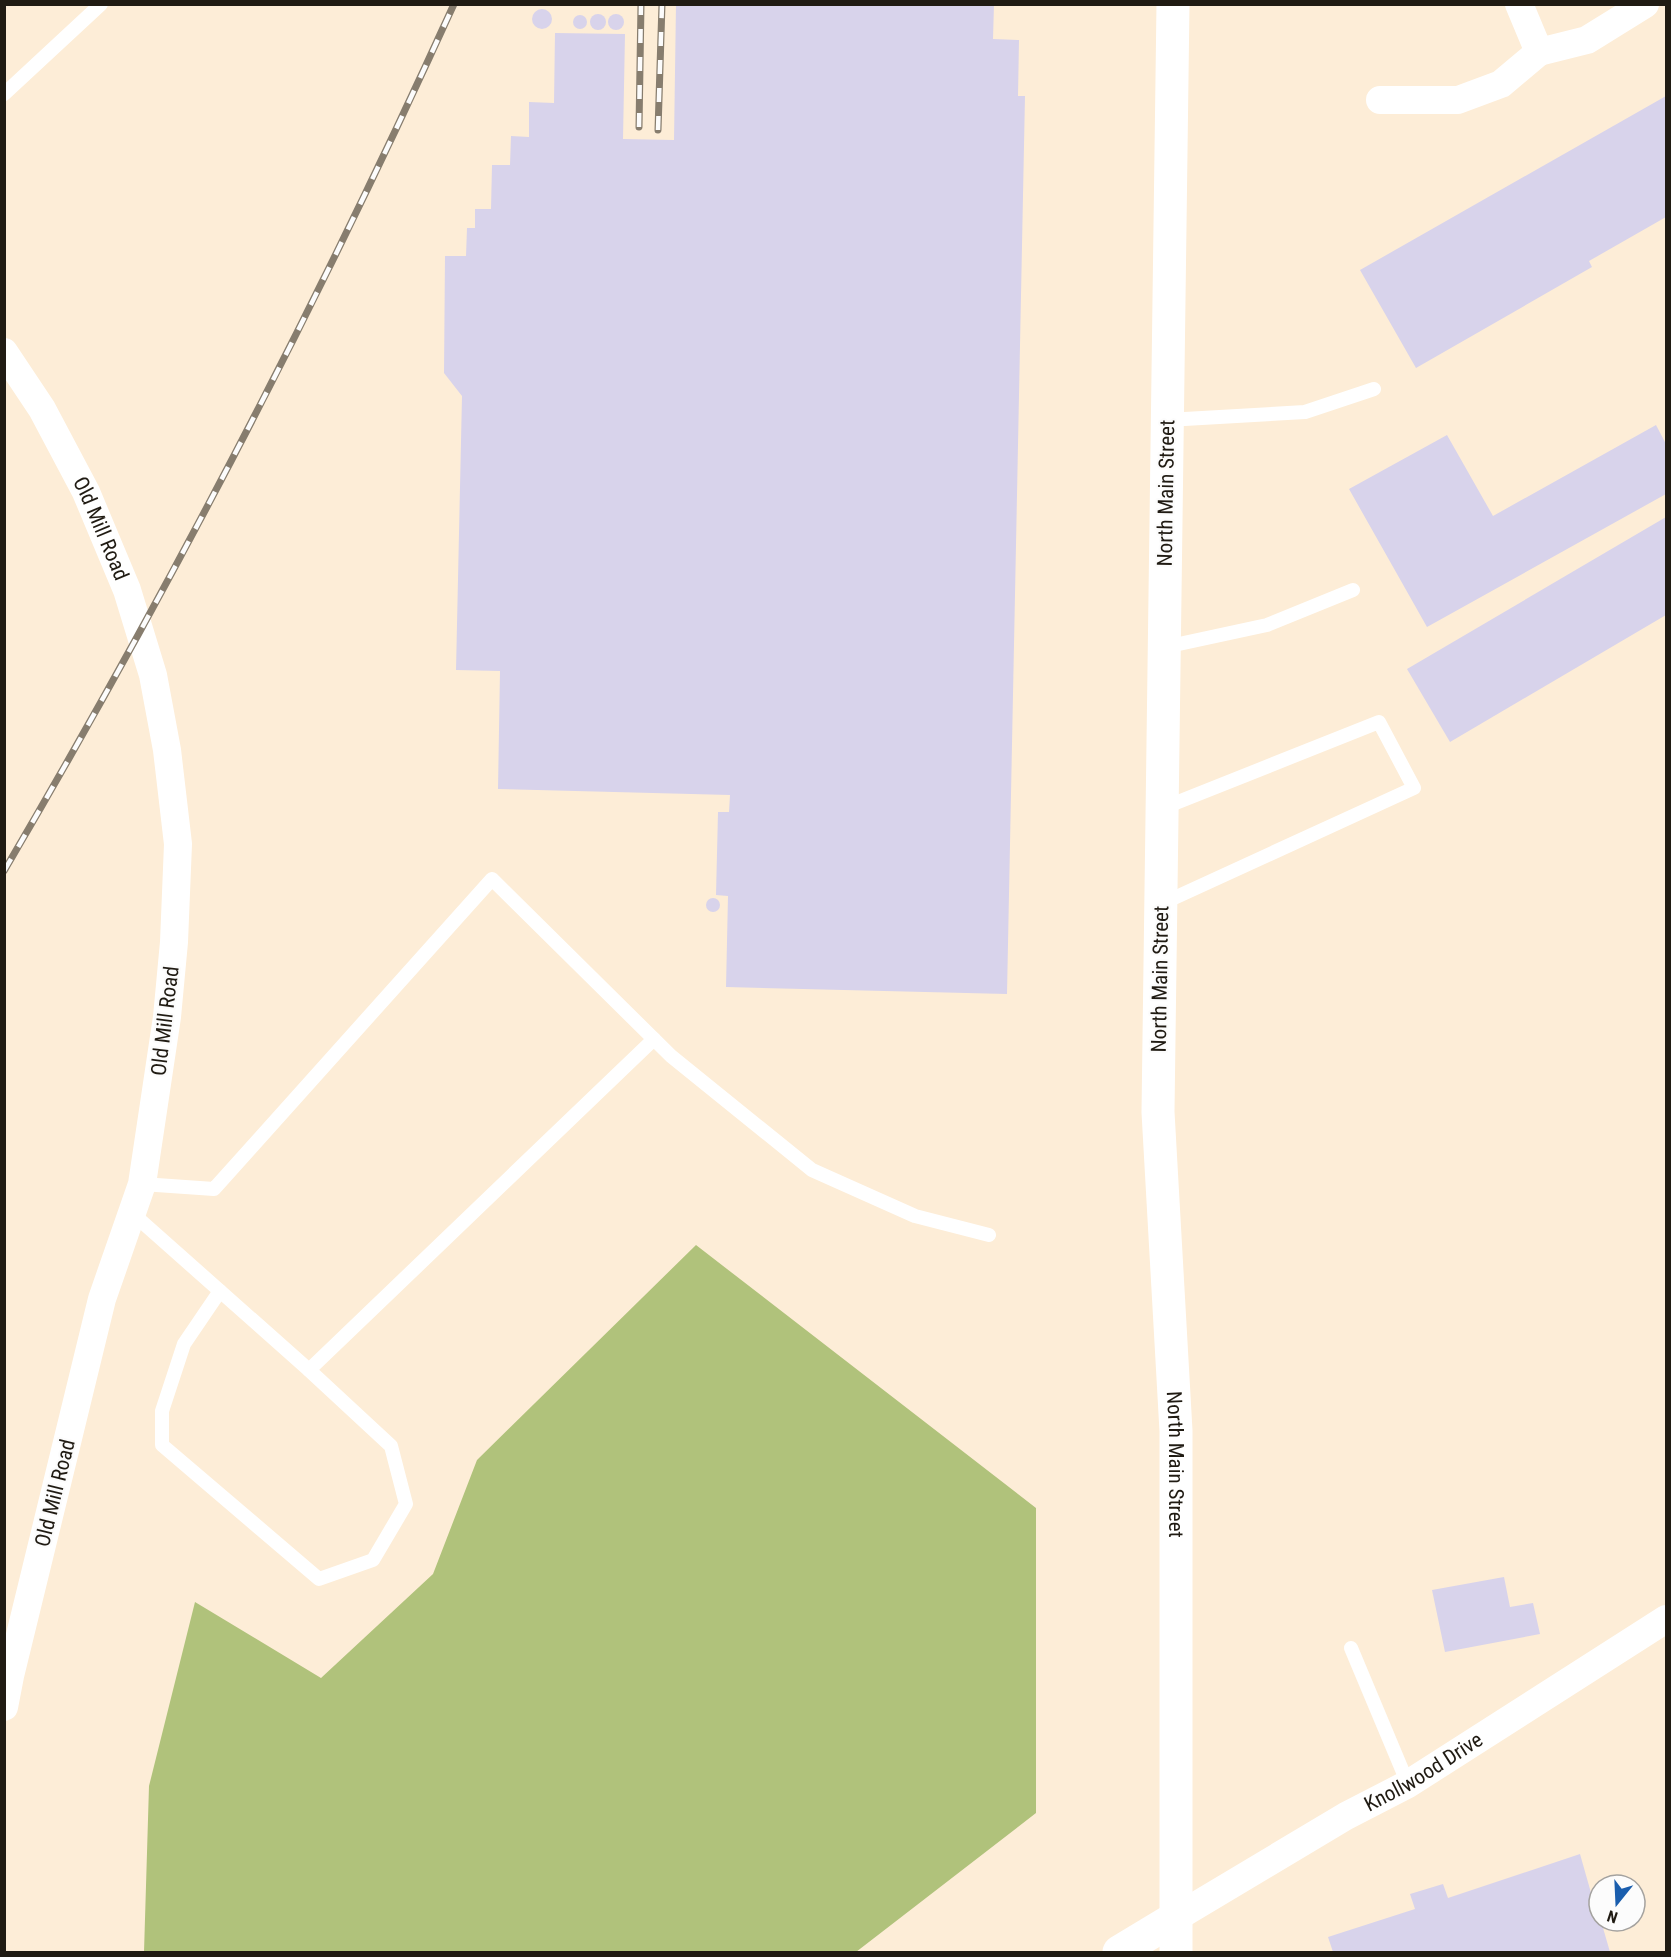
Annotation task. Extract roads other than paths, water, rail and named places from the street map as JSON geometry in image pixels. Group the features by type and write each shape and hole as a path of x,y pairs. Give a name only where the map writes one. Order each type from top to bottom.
{"main road":[{"name":"North Main Street","path":"1173,4 1158,1112 1176,1431 1176,1953"},
{"path":"1119,1953 1176,1917"}],"street":[{"path":"1519,4 1539,52"},
{"path":"1380,100 1458,100 1501,84 1539,52 1587,40 1645,4"},
{"name":"Old Mill Road","path":"4,352 42,409 86,492 127,590 141,630 162,718 177,844 174,942 167,1017 142,1184 102,1299 4,1707"},
{"name":"Knollwood Drive","path":"1176,1917 1346,1816 1408,1784 1666,1619"}],"lane":[{"path":"4,94 101,4"},
{"path":"1167,420 1305,412 1374,389"},
{"path":"1165,647 1267,626 1353,590"},
{"path":"1161,904 1414,788 1379,722 1162,808"},
{"path":"142,1184 214,1189 492,879 671,1056 812,1170 915,1216 988,1235"},
{"path":"309,1370 654,1039"},
{"path":"132,1213 220,1291 309,1370 391,1446 406,1504 373,1560 319,1580 162,1445 162,1411 184,1344 220,1291"},
{"path":"1351,1647 1408,1784"}],"railway":[{"path":"4,871 125,659 240,443 350,225 454,4"},
{"path":"639,127 641,4"},
{"path":"658,130 662,4"}]}
